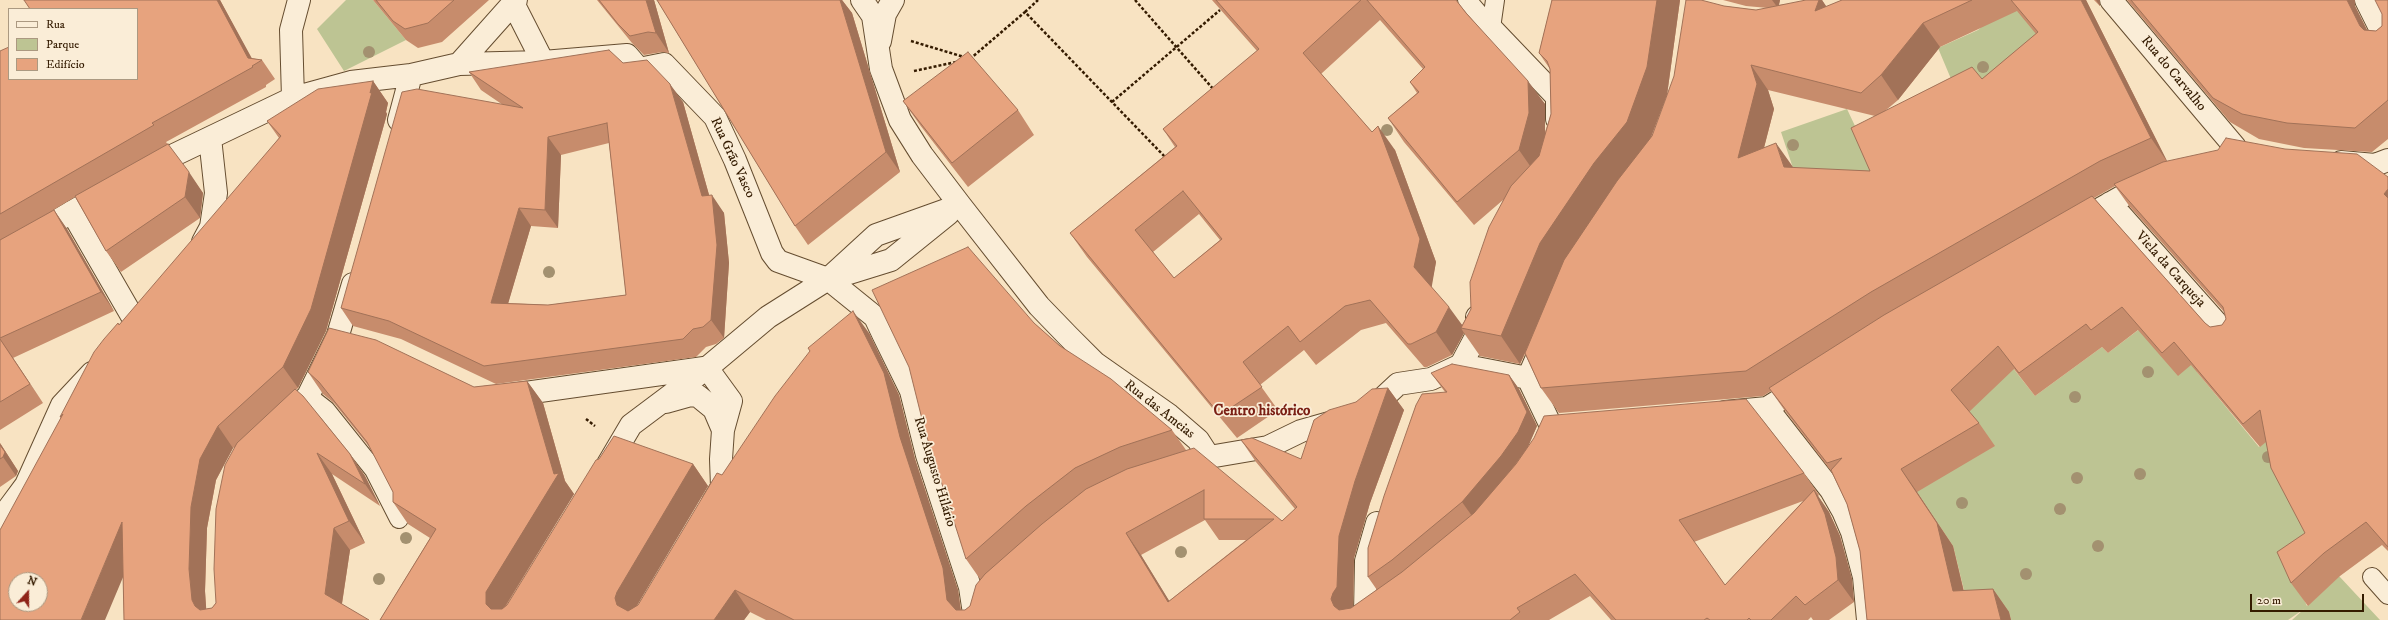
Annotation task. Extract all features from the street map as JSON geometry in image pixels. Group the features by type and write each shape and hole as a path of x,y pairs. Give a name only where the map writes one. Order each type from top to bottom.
{"street":[{"path":"293,98 291,30 299,0"},
{"path":"862,0 873,16 879,50"},
{"path":"879,50 885,14 893,0"},
{"name":"Rua do Carvalho","path":"2111,0 2235,147"},
{"path":"2366,0 2388,44"},
{"path":"0,254 158,162 293,98 351,82 411,75 459,64 543,62 515,2 459,64"},
{"path":"1491,28 1557,98 1558,138"},
{"name":"Rua das Ameias","path":"879,50 881,69 889,94 900,120 922,155 1039,306 1095,363 1169,416 1198,440 1209,456"},
{"name":"Rua Grão Vasco","path":"543,62 627,55 639,69 664,64 715,117 735,160 766,235"},
{"path":"393,139 411,75"},
{"path":"194,258 211,227 216,193 210,138"},
{"path":"2214,156 2235,147 2257,152"},
{"path":"2324,161 2375,165 2388,160"},
{"path":"2063,230 2110,203 2165,178"},
{"name":"Viela da Carqueja","path":"2110,203 2230,338"},
{"path":"828,279 891,260 960,205"},
{"path":"597,481 631,425 707,368 768,317 828,279 876,234 960,205"},
{"path":"72,212 136,324"},
{"name":"Rua Augusto Hilário","path":"766,235 772,253 778,261 828,279 875,317 881,328 911,392 927,455 970,587 975,620"},
{"path":"270,432 308,396 338,335 357,267"},
{"path":"1461,365 1479,332 1476,300"},
{"path":"120,341 152,306"},
{"path":"1552,323 1528,378 1548,435 1574,424"},
{"path":"338,335 360,340"},
{"path":"0,520 26,485 62,406 104,359"},
{"path":"1187,463 1209,456 1268,447 1301,431 1368,412 1398,384 1431,379 1461,365 1528,378"},
{"path":"487,394 494,397 707,368"},
{"path":"702,520 722,487 721,459 723,430 731,401 707,368"},
{"path":"1706,414 1767,408 1819,375"},
{"path":"1422,401 1431,379"},
{"path":"657,405 674,398 691,395 698,396 714,409 723,430"},
{"path":"1767,408 1831,490 1843,511 1852,532 1864,577 1868,620"},
{"path":"1362,617 1366,561 1384,500"},
{"path":"975,620 979,602 991,587"},
{"path":"1362,617 1384,601"}],"lane":[{"path":"1467,0 1491,28"},
{"path":"1491,28 1495,0"},
{"path":"308,396 326,410 374,470 399,519"},
{"path":"2372,578 2388,595"}],"path":[{"path":"964,63 1038,0"},
{"path":"1135,0 1177,46 1218,95"},
{"path":"1112,102 1220,10"},
{"path":"1025,12 1169,161"},
{"path":"918,43 970,58"},
{"path":"907,73 970,58"},
{"path":"586,419 599,428"}],"green space":[{"path":"346,0 373,0 406,40 344,71 317,29"},
{"path":"2001,0 2017,0 2038,36 1962,105 1938,48 1978,30 2004,7"},
{"path":"1847,109 1880,179 1801,192 1781,132"},
{"path":"2158,315 2197,359 2197,372 2259,447 2289,423 2321,556 2293,576 2307,606 2339,576 2380,620 2292,620 2304,609 2288,620 2011,620 2009,612 1970,614 1953,546 1907,477 1967,413 2009,363 2035,396 2102,347 2108,353"}],"building":[{"path":"24,0 217,0 248,58 262,60 252,66 253,67 152,123 154,125 0,214 0,51 8,47 8,80 138,80 138,8 29,8"},
{"path":"376,0 454,0 428,23 405,29 393,21"},
{"path":"599,0 646,0 656,33 648,32 630,36 618,24"},
{"path":"657,0 840,0 886,152 795,226"},
{"path":"1216,0 1361,0 1303,53 1372,132 1378,126 1420,239 1414,267 1449,307 1436,332 1411,344 1408,344 1370,300 1345,306 1300,342 1288,326 1243,362 1262,387 1220,415 1070,233 1177,146 1163,129 1259,49","holes":["1183,191 1222,239 1174,278 1135,230"]},
{"path":"1367,0 1456,0 1528,81 1529,113 1519,150 1457,202 1388,118 1419,92 1410,82 1425,67"},
{"path":"1552,0 1657,0 1647,67 1627,122 1594,163 1540,243 1501,336 1461,328 1471,309 1470,282 1489,227 1511,186 1539,156 1551,114 1550,69 1547,61 1539,53"},
{"path":"1686,0 1701,0 1724,6 1756,10 1806,0 1819,0 1815,11 1842,0 1972,0 1923,23 1881,75 1861,93 1751,65 1757,84 1738,158 1776,143 1784,167 1870,171 1851,128 1972,67 1982,79 2038,32 2011,0 2081,0 2151,138 2100,161 1871,292 1746,371 1541,388 1525,353 1564,260 1617,181 1652,136 1674,76"},
{"path":"2131,0 2347,0 2360,26 2364,30 2376,31 2382,26 2382,14 2375,0 2388,0 2388,100 2355,128 2287,123 2242,114 2213,98"},
{"path":"609,50 623,63 647,60 670,84 702,196 712,195 717,245 711,320 703,327 693,329 683,339 484,366 389,321 341,308 402,92 417,89 523,108 469,72","holes":["607,123 626,295 548,305 491,303 519,208 545,210 548,137"]},
{"path":"968,52 1018,110 952,163 903,101"},
{"path":"373,81 370,93 372,92 311,309 283,367 218,426 200,459 191,507 189,569 192,600 195,606 200,610 212,608 216,603 214,569 216,509 225,465 237,443 295,389 303,396 350,454 365,484 317,453 349,521 334,528 325,594 369,620 124,620 122,522 81,620 0,620 0,530 63,414 60,417 94,352 118,323 119,325 281,136 267,121 318,89"},
{"path":"2226,138 2285,149 2357,154 2388,177 2388,189 2384,194 2388,198 2388,547 2366,522 2324,553 2291,583 2277,552 2305,533 2271,468 2260,410 2243,424 2174,342 2162,353 2122,307 2091,330 2086,324 2019,373 1998,346 1951,390 1979,423 1901,469 1937,523 1953,591 1993,589 2001,620 1867,620 1860,551 1847,504 1831,470 1842,458 1827,463 1769,388 1884,315 2092,196 2205,323 2210,327 2222,325 2226,319 2223,307 2114,184 2163,162 2218,150"},
{"path":"168,144 189,172 185,197 106,251 75,196"},
{"path":"54,210 101,292 0,338 0,240"},
{"path":"968,247 1034,323 1060,346 1111,379 1172,430 1120,447 1075,468 1026,506 966,559 925,431 909,367 872,290"},
{"path":"853,311 884,373 900,437 943,568 947,600 956,610 965,610 970,606 976,585 985,574 1042,524 1086,489 1127,469 1194,448 1282,521 1297,507 1241,440 1252,438 1301,459 1314,420 1329,410 1356,402 1372,389 1388,388 1355,481 1339,536 1337,587 1331,599 1334,606 1339,610 1351,608 1402,572 1474,513 1516,464 1534,438 1544,416 1746,399 1804,473 1679,520 1725,585 1814,490 1825,514 1836,557 1838,580 1805,605 1796,596 1771,620 1751,620 1749,618 1747,620 1710,620 1707,618 1704,620 1616,620 1575,574 1517,608 1520,612 1510,620 794,620 735,590 714,620 380,620 436,529 393,502 393,492 367,442 319,382 308,372 329,328 376,340 474,387 527,381 554,474 559,473 486,592 486,604 491,609 502,609 507,605 596,460 599,459 614,436 693,464 617,592 615,598 617,605 628,611 638,605 717,473 722,475 775,396 810,351 808,348","holes":["1204,490 1204,519 1274,519 1168,602 1126,533"]},
{"path":"0,339 30,384 0,402"},
{"path":"1452,364 1509,375 1527,412 1518,432 1501,456 1462,502 1392,560 1368,577 1368,548 1384,496 1416,405 1422,394 1447,392 1431,373"},
{"path":"0,445 5,452 3,457 0,459"}],"district":[{"name":"Centro histórico","path":"1262,412"}]}
